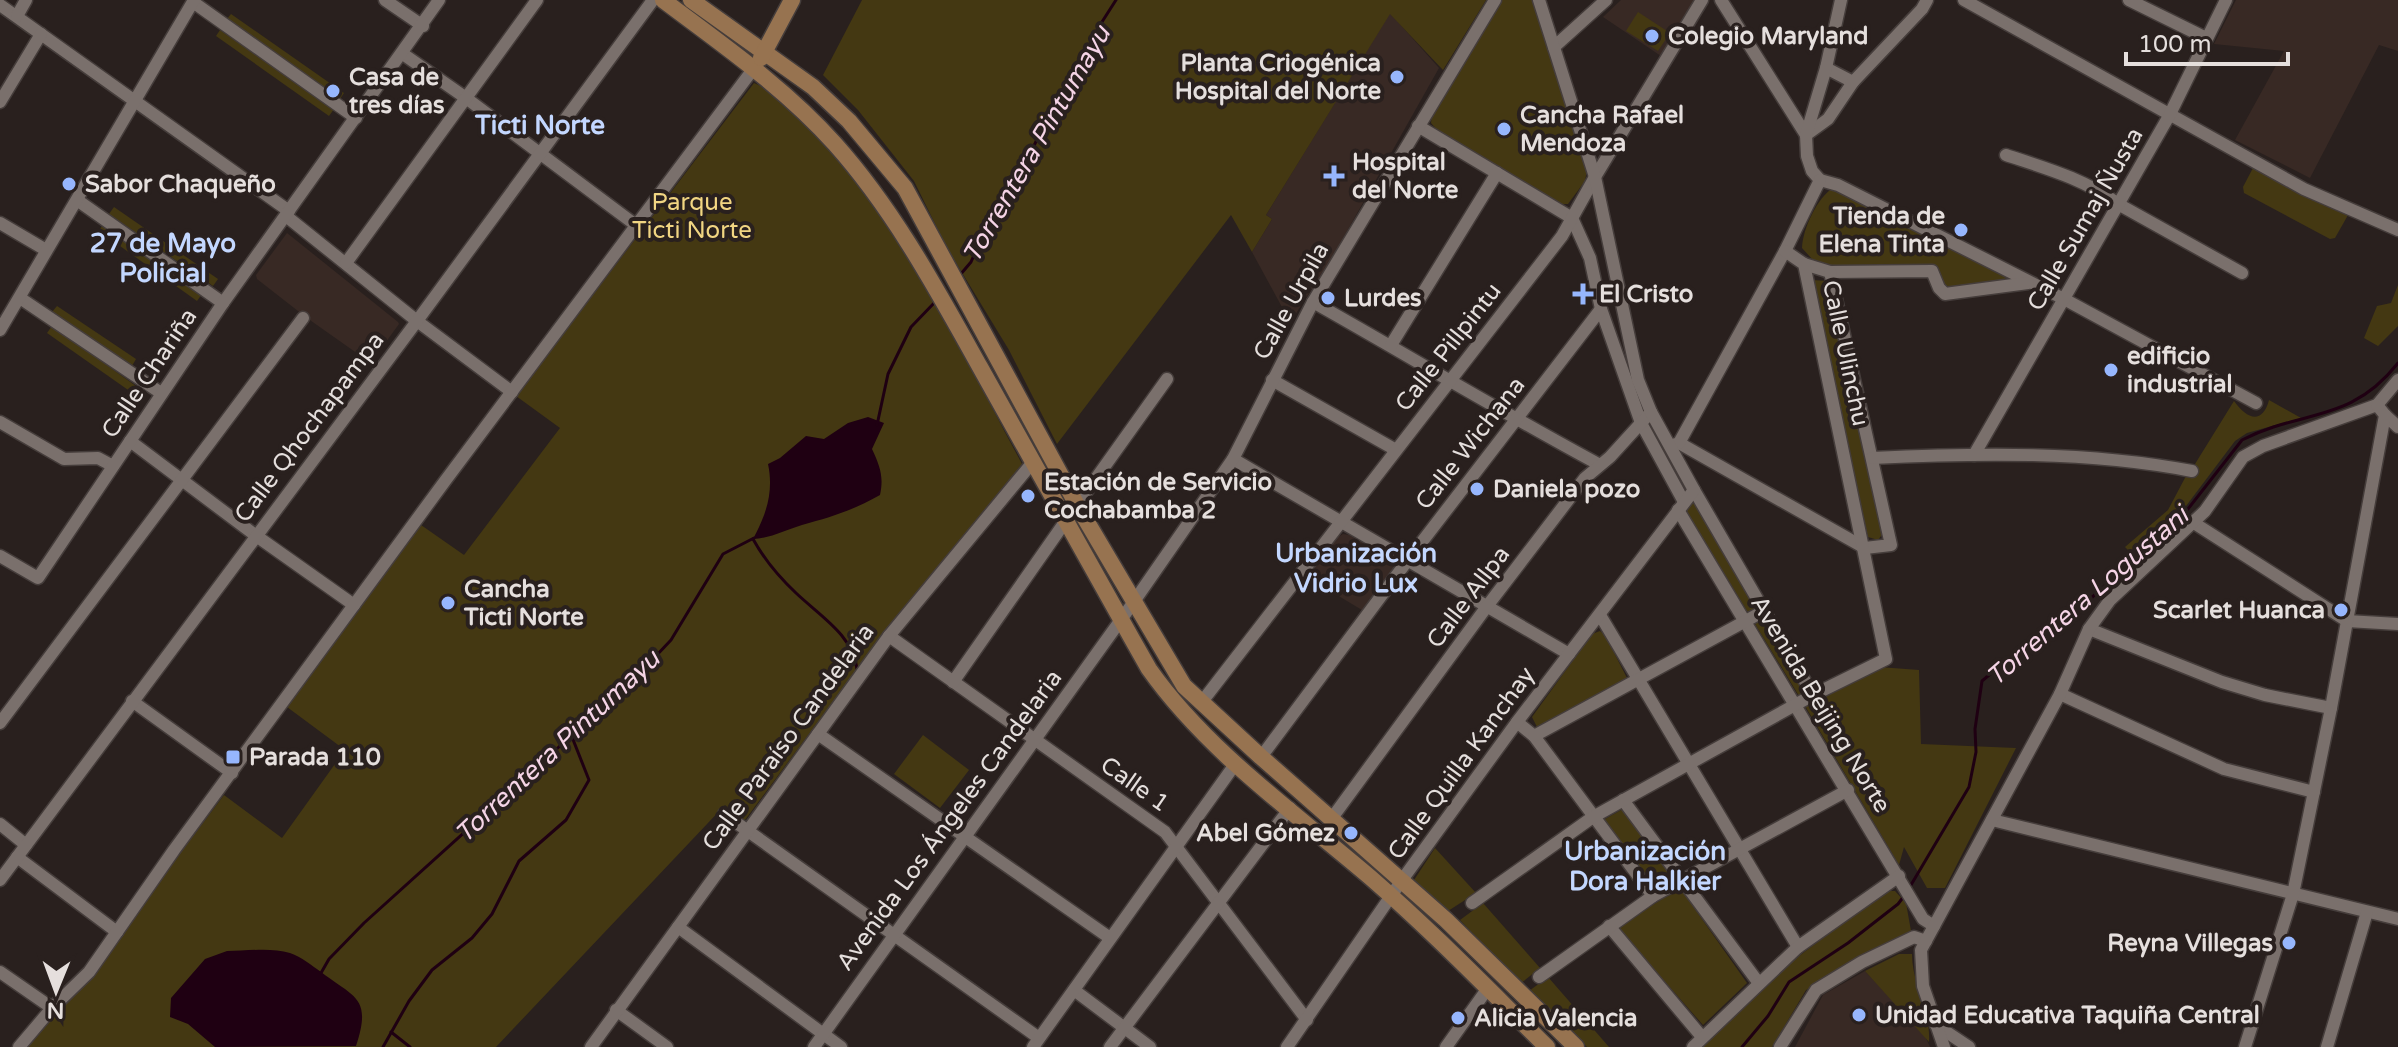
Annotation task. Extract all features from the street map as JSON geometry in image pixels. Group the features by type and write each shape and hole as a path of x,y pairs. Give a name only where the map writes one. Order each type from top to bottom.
{"main road":[{"path":"663,0 754,68 809,117 884,204 950,314 1149,669 1169,696 1236,763 1392,896 1544,1046"},
{"path":"691,0 813,87 878,154 905,188 1077,505 1184,686 1446,920 1576,1047"},
{"path":"754,68 792,0"}],"street":[{"path":"17,16 26,0"},
{"path":"385,0 423,26"},
{"name":"Calle Chariña","path":"0,556 38,578 223,303 439,0"},
{"path":"346,263 537,0"},
{"name":"Calle Qhochapampa","path":"0,880 653,0"},
{"name":"Calle Urpila","path":"1121,619 1233,459 1313,302 1495,0"},
{"name":"Avenida Beijing Norte","path":"1539,0 1595,177 1638,380 1651,412 1675,445 1694,490 1813,695"},
{"path":"1554,47 1606,0"},
{"name":"Calle Pillpintu","path":"1201,703 1562,236 1702,0"},
{"path":"1721,0 1806,135"},
{"path":"1841,0 1826,68 1806,135 1807,156 1812,171 1820,180 1838,185 2064,299 2256,403"},
{"path":"1806,135 1828,119 1853,82 1927,0"},
{"path":"1964,0 2304,189 2398,230"},
{"path":"2129,0 2206,38"},
{"name":"Calle Sumaj Ñusta","path":"1974,455 2169,116 2226,0"},
{"path":"0,330 193,1 356,118"},
{"path":"0,5 137,100 288,213 417,321 512,392"},
{"path":"0,102 41,34"},
{"path":"403,54 637,226"},
{"path":"19,1047 52,1008 89,972 354,605 754,68"},
{"path":"1826,68 1853,82"},
{"path":"1418,126 1572,218"},
{"path":"2006,155 2100,190 2118,204 2242,273"},
{"path":"1391,345 1497,173"},
{"path":"1820,180 1785,251 1675,445 1865,548 1891,545 1830,272"},
{"path":"77,200 223,303"},
{"name":"Avenida Beijing Norte","path":"1572,218 1590,258 1601,309 1641,423 1681,506 1923,919 1934,926"},
{"path":"0,223 46,250"},
{"name":"Calle Ulinchu","path":"1785,251 1804,264 1886,659 1813,695"},
{"path":"1804,264 1830,272 1932,271 1945,294 2028,283"},
{"path":"20,298 161,393"},
{"path":"1313,302 1600,465"},
{"name":"Calle Wichana","path":"1261,757 1601,309"},
{"path":"0,723 303,318"},
{"path":"1077,505 1167,379"},
{"path":"1272,380 1396,450"},
{"path":"1944,1047 1923,986 1921,950 2060,694 2089,629 2110,600 2194,523 2243,457 2263,446 2377,405 2398,380"},
{"path":"2377,405 2398,427"},
{"name":"Calle Allpa","path":"1332,818 1585,478 1651,412"},
{"path":"2245,1047 2293,894 2385,415"},
{"path":"0,422 64,459 98,458 113,466"},
{"path":"130,441 354,605"},
{"path":"1872,458 1974,455 2146,462 2192,471"},
{"path":"1233,459 1569,654"},
{"name":"Calle Paraíso Candelaria","path":"591,1047 889,636 1033,462"},
{"path":"1681,506 1694,490"},
{"name":"Calle Quilla Kanchay","path":"1287,1047 1402,880 1517,722 1681,506"},
{"path":"953,682 1065,522"},
{"path":"2194,523 2347,621 2398,624"},
{"path":"1534,736 1764,611"},
{"path":"1600,615 1798,947"},
{"name":"Avenida Los Ángeles Candelaria","path":"814,1047 1121,619"},
{"path":"2089,629 2222,682 2265,695 2331,708"},
{"name":"Calle 1","path":"889,636 1165,832 1307,1020"},
{"path":"2060,694 2224,769 2314,792"},
{"path":"1472,903 1593,817 1813,695"},
{"path":"132,701 232,773"},
{"path":"1517,722 1534,736 1653,896"},
{"path":"818,734 1110,938"},
{"path":"724,814 895,935 1036,1042 1236,763"},
{"path":"1539,977 1653,896 1848,790"},
{"path":"1623,800 1758,982"},
{"path":"1110,1047 1290,808"},
{"path":"1992,820 2398,919"},
{"path":"0,824 26,845"},
{"path":"17,857 117,932"},
{"path":"1609,926 1698,1042 1798,947 1904,886"},
{"path":"2327,1047 2367,912"},
{"path":"678,927 841,1047"},
{"path":"1780,1047 1816,990 1862,962 1914,937 1926,941"},
{"path":"0,972 52,1008"},
{"path":"1446,1047 1488,988"},
{"path":"1074,990 1150,1047"},
{"path":"616,1010 667,1047"},
{"path":"1936,1025 1969,1047"}],"shaded area":[{"name":"Colegio Maryland","path":"1621,0 1695,0 1661,56 1603,17"},
{"path":"2236,0 2398,0 2398,51 2379,45 2310,178 2235,140 2284,51 2214,44"},
{"name":"Hospital del Norte","path":"1390,13 1439,68 1333,256 1295,315 1283,309 1252,252 1272,219 1266,215"},
{"path":"287,233 398,322 372,361 307,318 257,279 256,275"},
{"path":"868,417 884,423 872,449 882,483 880,495 833,516 753,539 768,503 768,464 806,436 824,439 848,423"},
{"path":"1343,534 1396,562 1395,568 1362,610 1307,577"},
{"path":"227,951 290,953 343,988 361,1008 356,1046 215,1047 188,1024 170,1017 171,998 205,959"},
{"name":"Unidad Educativa Taquiña Central","path":"1865,971 1924,1034 1930,1047 1795,1047 1823,995"}],"green space":[{"path":"862,0 1486,0 1443,70 1390,14 1266,215 1272,219 1252,252 1231,215 1057,444 1009,350 947,248 914,181 858,110 823,75"},
{"path":"1501,0 1533,0 1587,170 1585,181 1568,204 1561,204 1438,131 1431,123 1432,115"},
{"path":"1638,12 1670,33 1658,51 1626,31"},
{"path":"231,14 344,93 340,99 226,20"},
{"path":"220,30 334,109 329,116 216,36"},
{"name":"Parque Ticti Norte","path":"754,83 787,107 833,154 896,236 949,326 1022,464 884,633 745,820 725,805 496,1047 25,1047 94,977 117,937 224,795 282,838 345,750 287,707 421,525 464,555 560,428 516,396"},
{"path":"2254,166 2348,215 2335,238 2330,239 2244,193 2243,187"},
{"path":"1834,187 2005,276 2006,281 1947,290 1935,266 1829,265 1812,259 1802,248 1805,232 1817,206"},
{"path":"114,207 218,279 213,286 109,214"},
{"path":"103,224 202,294 197,301 99,231"},
{"path":"1811,280 1829,281 1884,532 1878,540 1868,537"},
{"path":"2398,285 2398,326 2378,346 2364,338 2377,306 2391,303"},
{"path":"57,306 136,359 132,366 52,312"},
{"path":"52,326 136,386 131,392 47,333"},
{"path":"2269,400 2301,418 2247,433 2235,441 2177,518 2133,555 2125,547 2168,510 2186,476 2194,476 2198,471 2195,464 2234,401 2253,417 2262,414"},
{"path":"1695,498 1807,693 1799,696 1686,511"},
{"path":"1600,631 1627,678 1537,727 1532,717 1592,634"},
{"path":"1879,667 1919,670 1921,744 2016,748 1945,888 1927,888 1904,847 1899,865 1805,706"},
{"path":"923,735 969,770 940,808 894,774"},
{"path":"1623,809 1672,878 1653,888 1603,820"},
{"path":"1435,848 1476,893 1448,911 1414,880"},
{"path":"1680,888 1747,983 1703,1025 1617,927"},
{"path":"1886,891 1895,891 1906,903 1911,931 1806,990 1772,1047 1702,1047 1760,988"},
{"path":"1483,903 1540,968 1520,984 1460,920"},
{"path":"1899,954 1912,954 1929,1042 1865,971"},
{"path":"1548,977 1609,1047 1587,1047 1529,991"}],"waterway":[{"name":"Torrentera Pintumayu","path":"960,275 971,262 994,210 1010,197 1039,135 1060,109 1063,89 1078,78 1100,25 1116,0"},
{"name":"Torrentera Pintumayu","path":"877,425 888,374 911,327 936,301"},
{"name":"Torrentera Logustani","path":"1908,890 1969,787 1976,752 1975,729 1982,681 2045,628 2074,613 2177,523 2242,440 2264,430 2343,406 2380,383 2398,363"},
{"name":"Torrentera Pintumayu","path":"321,973 329,959 364,923 571,736 579,724 621,693 671,640 723,554 754,538"},
{"path":"753,539 784,581 842,636 857,669"},
{"path":"383,1047 409,1001 432,970 472,938 492,914 519,861 566,820 589,780 572,737"},
{"name":"Torrentera Logustani","path":"1742,1047 1768,1016 1789,982 1848,943 1904,896"},
{"path":"391,1032 410,1047"}],"place":[{"name":"Colegio Maryland","path":"1652,36"},
{"name":"Planta Criogénica Hospital del Norte","path":"1397,77"},
{"name":"Casa de tres días","path":"333,91"},
{"name":"Cancha Rafael Mendoza","path":"1504,129"},
{"name":"Hospital del Norte","path":"1334,176"},
{"name":"Sabor Chaqueño","path":"69,184"},
{"name":"Tienda de Elena Tinta","path":"1961,230"},
{"name":"El Cristo","path":"1583,294"},
{"name":"Lurdes","path":"1328,298"},
{"name":"edificio industrial","path":"2111,370"},
{"name":"Daniela pozo","path":"1477,489"},
{"name":"Estación de Servicio Cochabamba 2","path":"1028,496"},
{"name":"Cancha Ticti Norte","path":"448,603"},
{"name":"Scarlet Huanca","path":"2341,610"},
{"name":"Parada 110","path":"233,757"},
{"name":"Abel Gómez","path":"1351,833"},
{"name":"Reyna Villegas","path":"2289,943"},
{"name":"Unidad Educativa Taquiña Central","path":"1859,1015"},
{"name":"Alicia Valencia","path":"1458,1018"}],"district":[{"name":"Ticti Norte","path":"540,125"},
{"name":"27 de Mayo Policial","path":"163,258"},
{"name":"Urbanización Vidrio Lux","path":"1356,568"},
{"name":"Urbanización Dora Halkier","path":"1645,866"}]}
